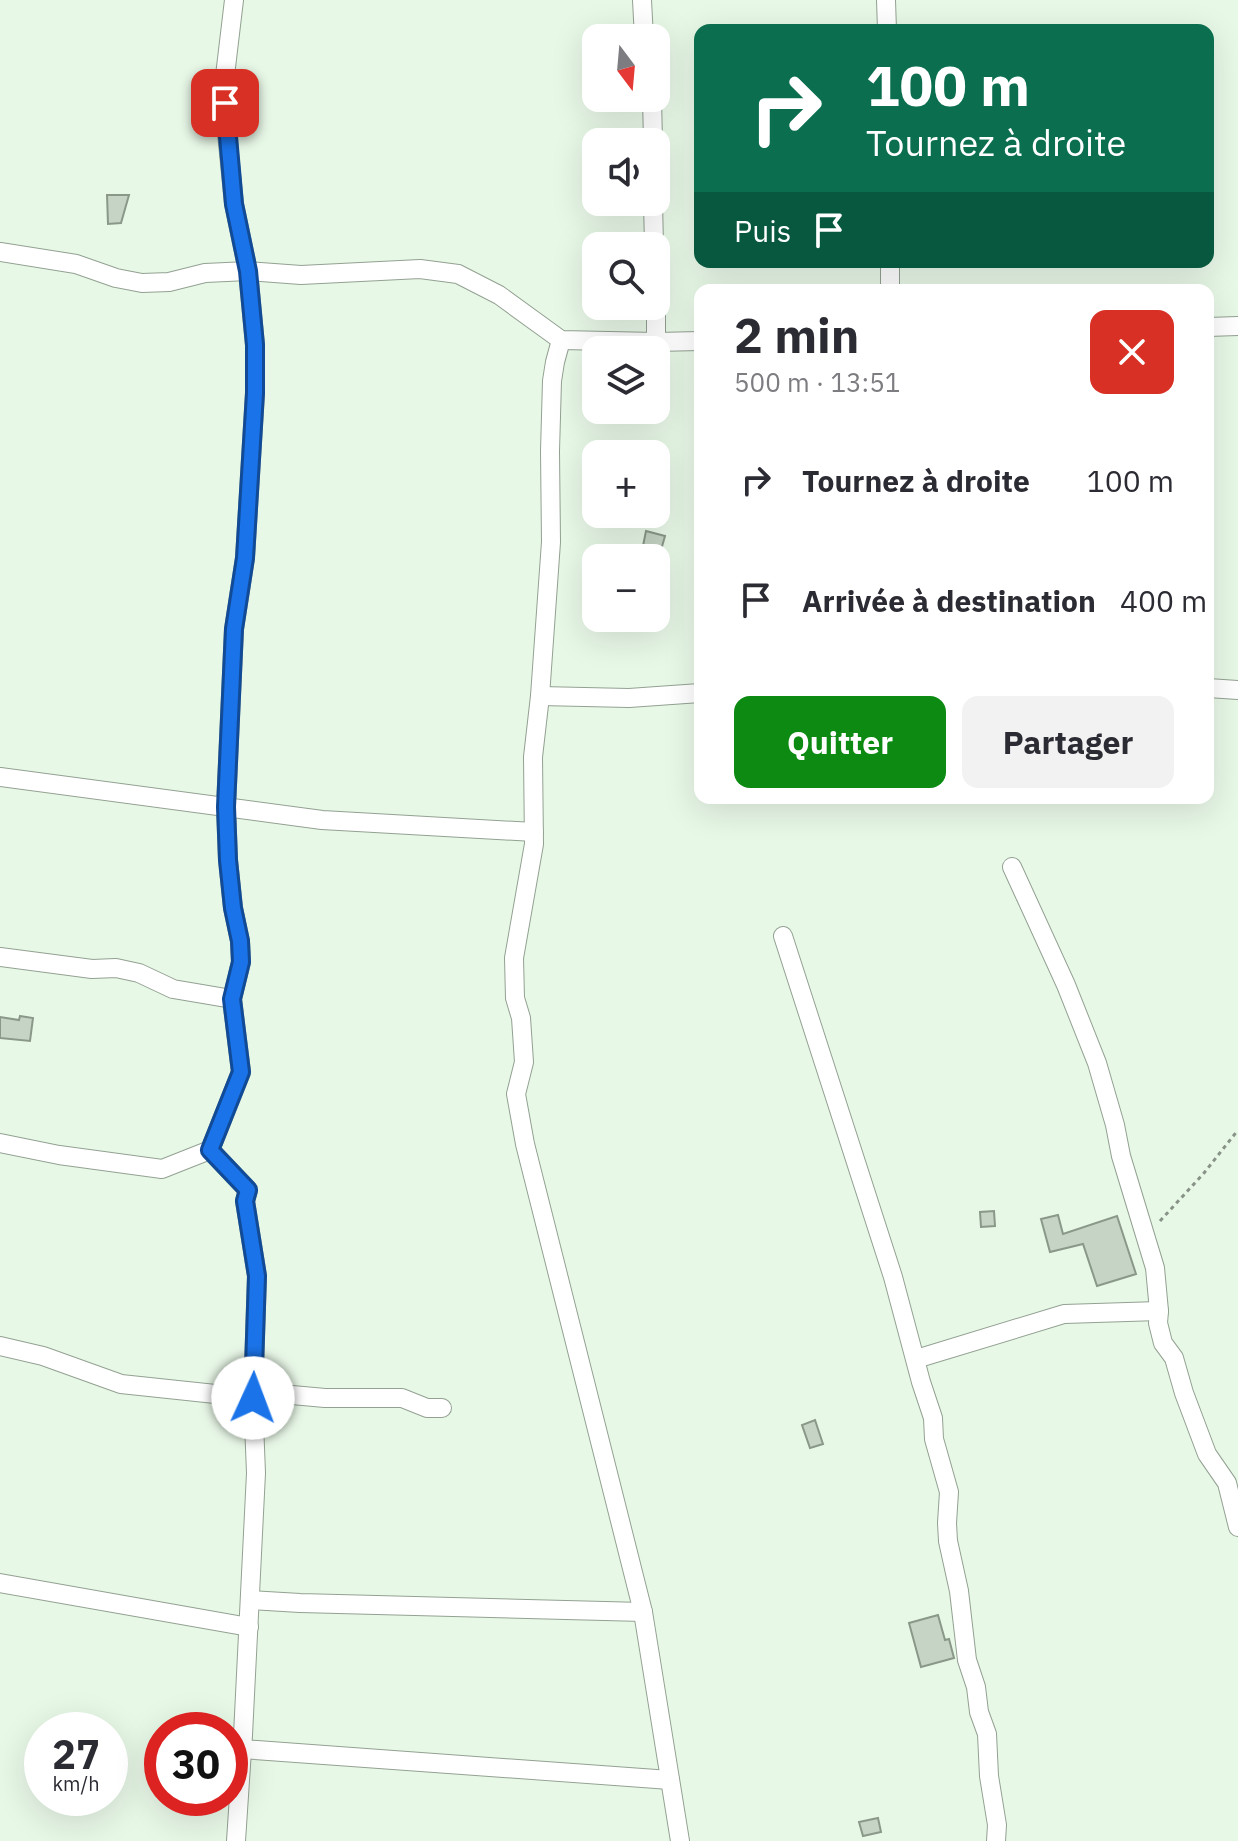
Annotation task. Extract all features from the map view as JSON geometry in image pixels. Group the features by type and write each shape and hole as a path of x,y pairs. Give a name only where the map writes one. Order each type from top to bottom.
{"street":[{"path":"0,1143 59,1155 162,1169 210,1150 241,1072 232,999 241,962 240,941 233,908 226,807 234,629 245,558 255,345 248,271 234,204 226,123 224,84 234,0"},
{"path":"642,0 643,24"},
{"path":"886,0 887,24"},
{"path":"0,252 76,264 142,283 169,282 205,273 248,271 301,275 420,269 458,274 499,295 561,340 582,340"},
{"path":"1214,327 1238,326"},
{"path":"561,340 552,381 551,542 533,757 534,832 531,869 514,958 515,998 521,1018 524,1062 516,1094 518,1113 643,1612 680,1841"},
{"path":"670,342 694,341"},
{"path":"1214,688 1238,690"},
{"path":"540,696 629,698 694,693"},
{"path":"0,777 322,820 534,832"},
{"path":"1012,867 1066,985 1097,1063 1155,1268 1158,1323 1163,1343 1174,1358 1207,1454 1227,1483 1238,1527"},
{"path":"783,936 888,1263 933,1418 934,1439 949,1492 948,1541 959,1591 967,1660 987,1734 996,1841"},
{"path":"0,957 92,969 116,968 139,973 173,989 232,999"},
{"path":"210,1150 248,1190 245,1201 257,1276 253,1398 256,1473 244,1712"},
{"path":"916,1359 1064,1314 1159,1311"},
{"path":"0,1346 43,1356 121,1384 253,1398 281,1394 325,1398 402,1398 427,1408 442,1408"},
{"path":"0,1583 249,1627"},
{"path":"250,1600 643,1612"},
{"path":"248,1749 670,1780"},
{"path":"236,1841 238,1816"}],"path":[{"path":"1158,1224 1238,1130"}],"building":[{"path":"107,195 129,195 121,223 108,224"},
{"path":"646,531 665,536 663,544 643,544"},
{"path":"20,1016 33,1018 30,1041 0,1038 0,1017 19,1020"},
{"path":"994,1211 995,1226 981,1227 980,1212"},
{"path":"1058,1215 1063,1234 1117,1216 1136,1274 1097,1286 1083,1244 1050,1252 1041,1219"},
{"path":"815,1420 823,1444 810,1448 802,1425"},
{"path":"938,1615 954,1658 921,1667 909,1623"},
{"path":"878,1818 881,1832 863,1836 859,1822"}],"route":[{"path":"225,103 234,204 248,271 255,345 255,393 245,558 234,629 226,807 233,908 240,941 241,962 232,999 241,1072 210,1150 248,1190 245,1201 257,1276 253,1398"}]}
